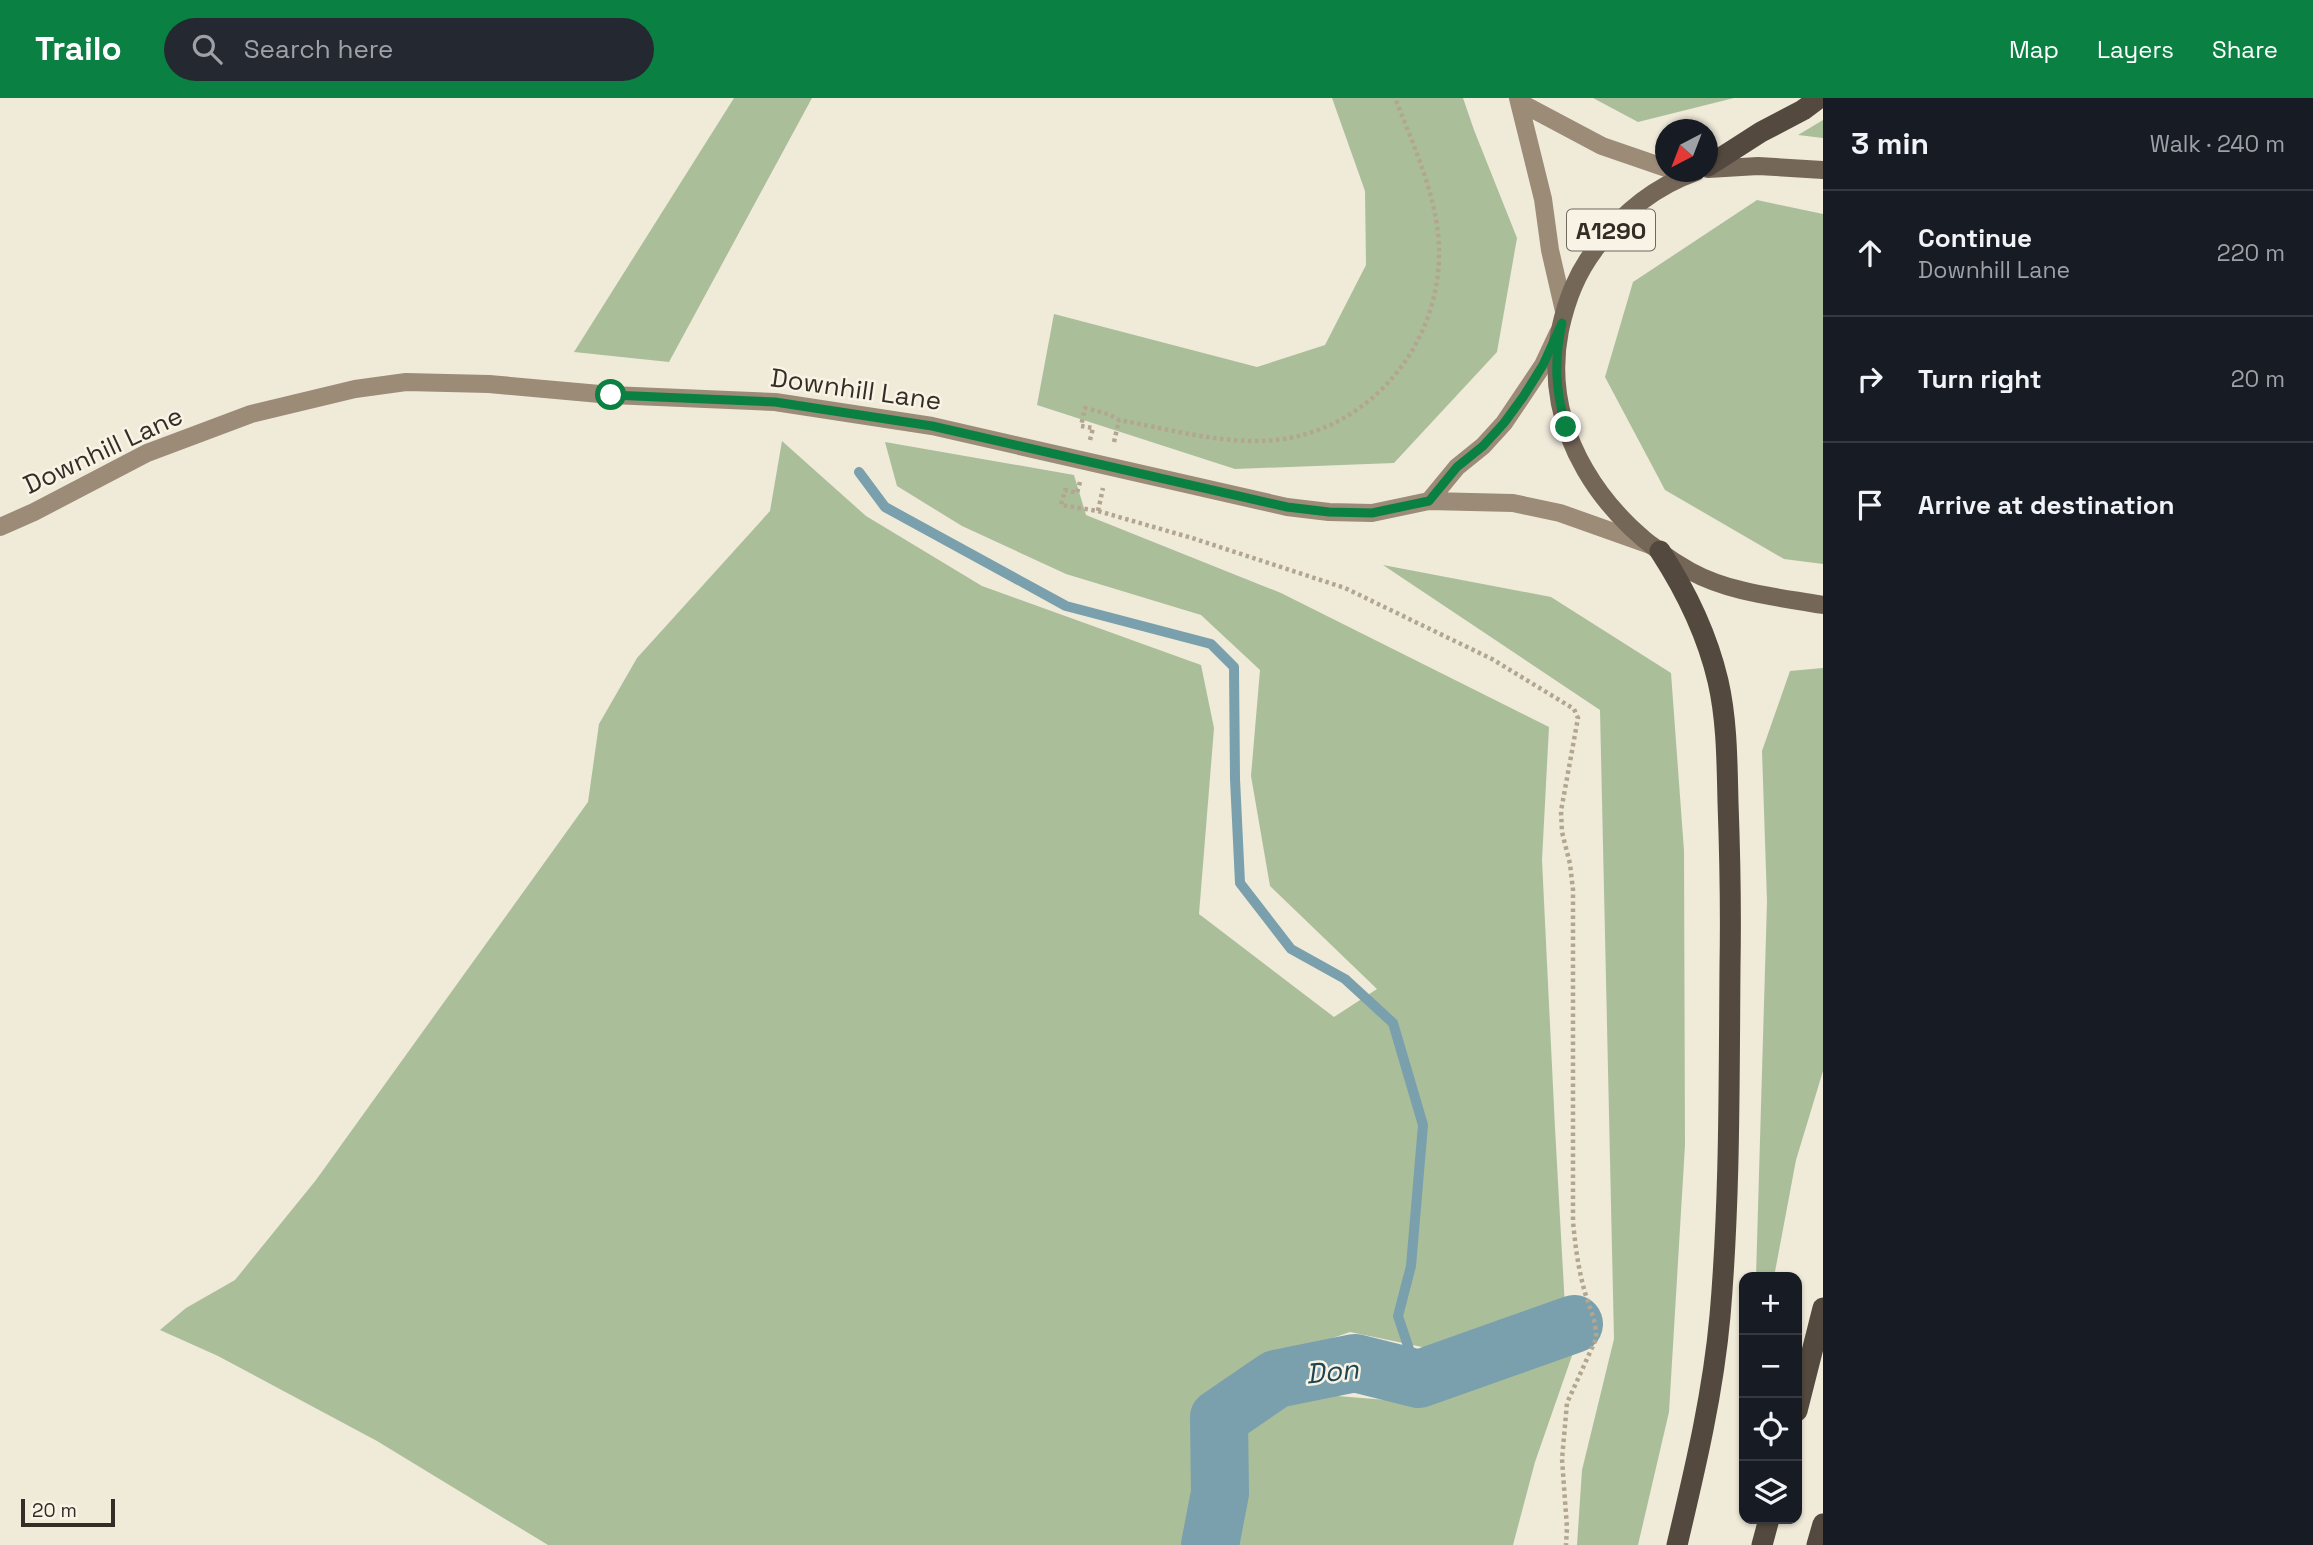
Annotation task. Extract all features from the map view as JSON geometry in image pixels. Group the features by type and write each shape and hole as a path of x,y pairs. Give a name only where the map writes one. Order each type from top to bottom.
{"highway":[{"path":"1718,160 1819,98"},
{"path":"1657,549 1696,616 1707,641 1718,681 1727,765 1731,886 1727,1179 1720,1316 1708,1407 1677,1545"},
{"path":"1800,1398 1823,1308"},
{"path":"1762,1545 1768,1524"},
{"path":"1817,1545 1823,1524"}],"main road":[{"path":"1718,167 1823,170"},
{"name":"A1290","path":"1672,182 1640,202 1604,237 1577,276 1563,317 1556,350 1559,401 1576,453 1603,498 1622,518 1657,549 1689,570 1729,588 1823,604"}],"street":[{"path":"1519,100 1602,146 1655,165"},
{"path":"1429,501 1457,467 1483,446 1504,423 1523,397 1543,365 1563,317 1543,199 1519,100"},
{"name":"Downhill Lane","path":"0,527 147,453 251,414 355,389 406,382 489,384 611,395 775,402 932,426 1287,507 1372,513 1429,501 1492,501 1536,506 1657,549"}],"path":[{"path":"1093,428 1081,426 1086,408 1119,420 1220,438 1255,442 1287,438 1316,432 1349,417 1373,399 1398,372 1417,346 1433,304 1439,260 1430,192 1395,98"},
{"path":"1077,493 1065,490 1061,505 1098,511 1192,538 1345,588 1492,659 1574,709 1578,718 1561,811 1562,832 1573,890 1573,1221 1583,1287 1597,1329 1591,1353 1567,1403 1562,1460 1566,1545"}],"green space":[{"path":"734,98 812,98 669,362 574,352"},
{"path":"1332,98 1463,98 1517,238 1497,352 1394,463 1235,469 1037,405 1054,314 1257,367 1325,345 1366,265 1365,191"},
{"path":"1593,98 1734,98 1638,122"},
{"path":"1823,120 1823,138 1798,135"},
{"path":"1757,200 1823,214 1823,564 1784,559 1665,490 1605,377 1633,282"},
{"path":"782,441 866,516 982,586 1201,665 1214,728 1199,914 1334,1017 1377,989 1270,886 1251,776 1260,670 1201,615 1066,574 962,526 897,486 885,442 1074,475 1086,515 1281,593 1549,727 1542,860 1565,1307 1427,1348 1350,1332 1235,1372 1201,1412 1196,1498 1187,1545 548,1545 377,1441 218,1356 160,1330 186,1308 235,1280 316,1180 588,802 599,724 637,658 770,511"},
{"path":"1383,565 1551,597 1671,673 1684,851 1685,1145 1669,1412 1638,1545 1577,1545 1582,1470 1614,1339 1600,710"},
{"path":"1823,668 1823,1071 1796,1160 1775,1272 1756,1272 1767,901 1762,751 1790,671"},
{"path":"1575,1347 1535,1462 1513,1545 1228,1545 1238,1420 1288,1392 1424,1403"}],"waterway":[{"path":"859,472 885,507 1066,606 1211,644 1234,667 1235,779 1240,883 1291,949 1345,979 1393,1023 1423,1125 1411,1266 1398,1316 1419,1379"},
{"name":"Don","path":"1210,1545 1220,1493 1219,1418 1276,1379 1355,1363 1419,1379 1574,1324"}],"route":[{"path":"611,395 775,402 932,426 1287,507 1372,513 1429,501 1457,467 1483,446 1504,423 1543,365 1562,323 1556,350 1556,373 1559,401 1566,427"}]}
